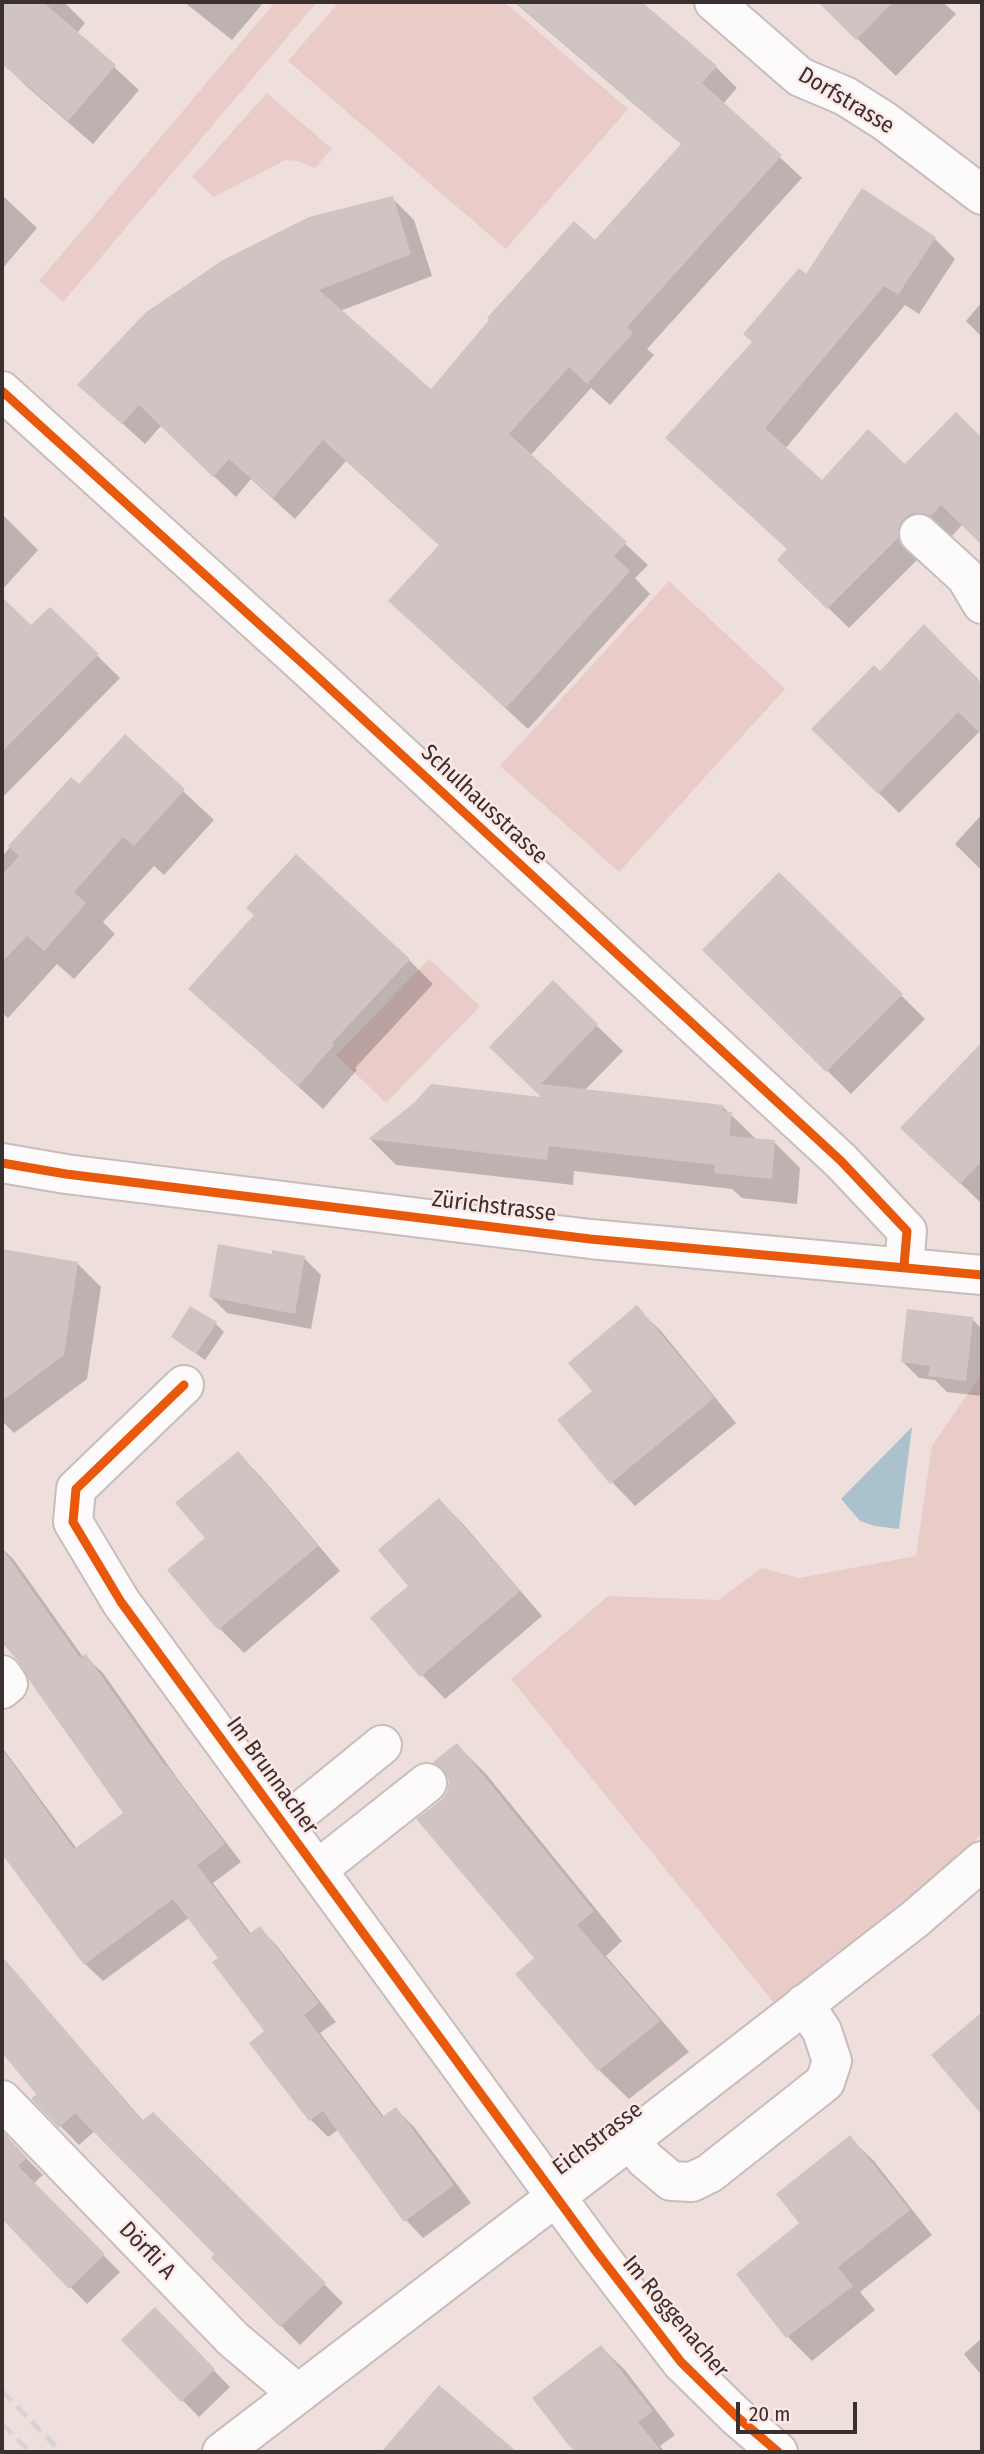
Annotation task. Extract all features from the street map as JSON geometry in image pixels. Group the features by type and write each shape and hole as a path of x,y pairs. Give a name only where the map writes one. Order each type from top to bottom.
{"street":[{"name":"Dorfstrasse","path":"713,2 800,77 845,96 886,122 982,195"},
{"name":"Schulhausstrasse","path":"2,391 293,655 841,1161 907,1231 904,1266"},
{"path":"919,534 965,578 982,604"},
{"name":"Zürichstrasse","path":"2,1163 66,1174 590,1239 982,1275"},
{"name":"Im Brunnacher","path":"184,1385 76,1489 73,1522 121,1602 555,2196"},
{"path":"2,1675 8,1684 2,1689"},
{"path":"284,1825 382,1745"},
{"path":"317,1870 426,1783"},
{"name":"Eichstrasse","path":"222,2452 915,1919 982,1861"},
{"path":"630,2140 645,2159 671,2181 692,2182 710,2174 825,2082 832,2060 822,2032 804,2004"},
{"name":"Dörfli A","path":"2,2100 233,2339 298,2394"},
{"name":"Im Roggenacher","path":"555,2196 681,2362 778,2452"}],"shaded area":[{"path":"275,2 317,2 63,302 39,281"},
{"path":"339,2 504,2 628,109 506,249 288,61"},
{"path":"267,93 332,149 315,168 298,161 285,160 214,197 192,177"},
{"path":"669,581 785,689 619,872 500,766"},
{"path":"429,959 480,1006 386,1103 336,1055"},
{"path":"982,1373 982,1833 960,1857 878,1926 775,2004 511,1679 608,1596 718,1600 762,1568 799,1578 916,1556 932,1446"}],"water":[{"path":"912,1427 899,1529 860,1521 841,1499"}],"building":[{"path":"2,2 43,2 116,65 68,121 2,64"},
{"path":"515,2 642,2 717,66 702,83 782,155 627,327 633,333 587,384 569,367 509,434 627,542 614,556 630,571 506,708 388,601 439,545 323,440 273,498 229,459 213,477 139,405 122,424 77,385 145,313 223,260 309,217 393,196 411,254 319,290 431,389 489,320 487,318 574,221 595,240 681,144"},
{"path":"818,2 893,2 856,40"},
{"path":"862,188 936,237 898,295 884,286 765,428 822,480 868,429 905,464 956,412 982,438 982,545 941,505 931,516 912,513 902,520 898,538 827,609 777,560 787,549 665,438 752,342 743,334 799,268 806,274"},
{"path":"2,597 31,625 50,607 99,654 2,752"},
{"path":"924,624 982,684 982,735 958,712 878,794 811,729 874,665 880,671"},
{"path":"125,734 185,789 134,846 123,837 74,892 86,903 44,951 27,936 2,962 2,875 19,856 8,846 71,777 79,784"},
{"path":"296,854 410,959 332,1043 334,1045 298,1086 188,989 254,915 246,908"},
{"path":"779,872 903,994 826,1072 702,950"},
{"path":"553,980 598,1024 541,1084 723,1105 723,1111 732,1112 729,1136 775,1140 772,1179 714,1173 715,1165 549,1146 547,1160 368,1139 415,1102 431,1084 541,1097 489,1047"},
{"path":"982,1042 982,1161 960,1184 900,1128"},
{"path":"218,1244 272,1254 272,1250 305,1256 295,1314 209,1297"},
{"path":"2,1249 78,1262 64,1355 2,1401"},
{"path":"637,1305 714,1398 610,1484 557,1420 592,1391 568,1363"},
{"path":"190,1306 217,1322 196,1354 171,1337"},
{"path":"907,1309 973,1317 966,1381 928,1376 930,1366 901,1362"},
{"path":"238,1451 318,1546 218,1630 167,1570 205,1538 175,1503"},
{"path":"439,1498 520,1591 420,1677 370,1618 408,1586 378,1550"},
{"path":"2,1548 80,1658 86,1654 166,1767 225,1844 197,1865 249,1934 260,1926 319,2003 304,2015 382,2117 396,2107 454,2185 404,2222 323,2111 309,2121 249,2043 264,2031 212,1962 218,1958 173,1899 84,1965 2,1854 2,1749 74,1849 123,1813 2,1641"},
{"path":"457,1743 594,1911 577,1925 660,2021 598,2071 515,1974 534,1958 416,1819 447,1792 449,1781 444,1770 433,1762"},
{"path":"2,1956 142,2121 153,2112 326,2283 280,2327 211,2258 214,2254 75,2113 59,2128 31,2099 36,2094 2,2053"},
{"path":"982,2012 982,2115 931,2055"},
{"path":"2,2131 27,2158 18,2166 105,2254 69,2289 2,2219"},
{"path":"850,2135 910,2210 838,2267 853,2286 786,2338 736,2274 799,2223 776,2194"},
{"path":"155,2307 215,2369 181,2402 121,2340"},
{"path":"601,2345 653,2411 638,2422 662,2452 574,2452 532,2398"},
{"path":"439,2385 517,2452 381,2452"}],"railway":[{"path":"2,2391 61,2452"},
{"path":"2,2424 30,2452"}],"cycle path":[{"path":"2,391 311,671 841,1161 907,1231 904,1266"},
{"path":"2,1163 66,1174 590,1239 982,1275"},
{"path":"184,1385 76,1489 73,1522 121,1602 595,2250 681,2362 736,2416 778,2452"}]}
